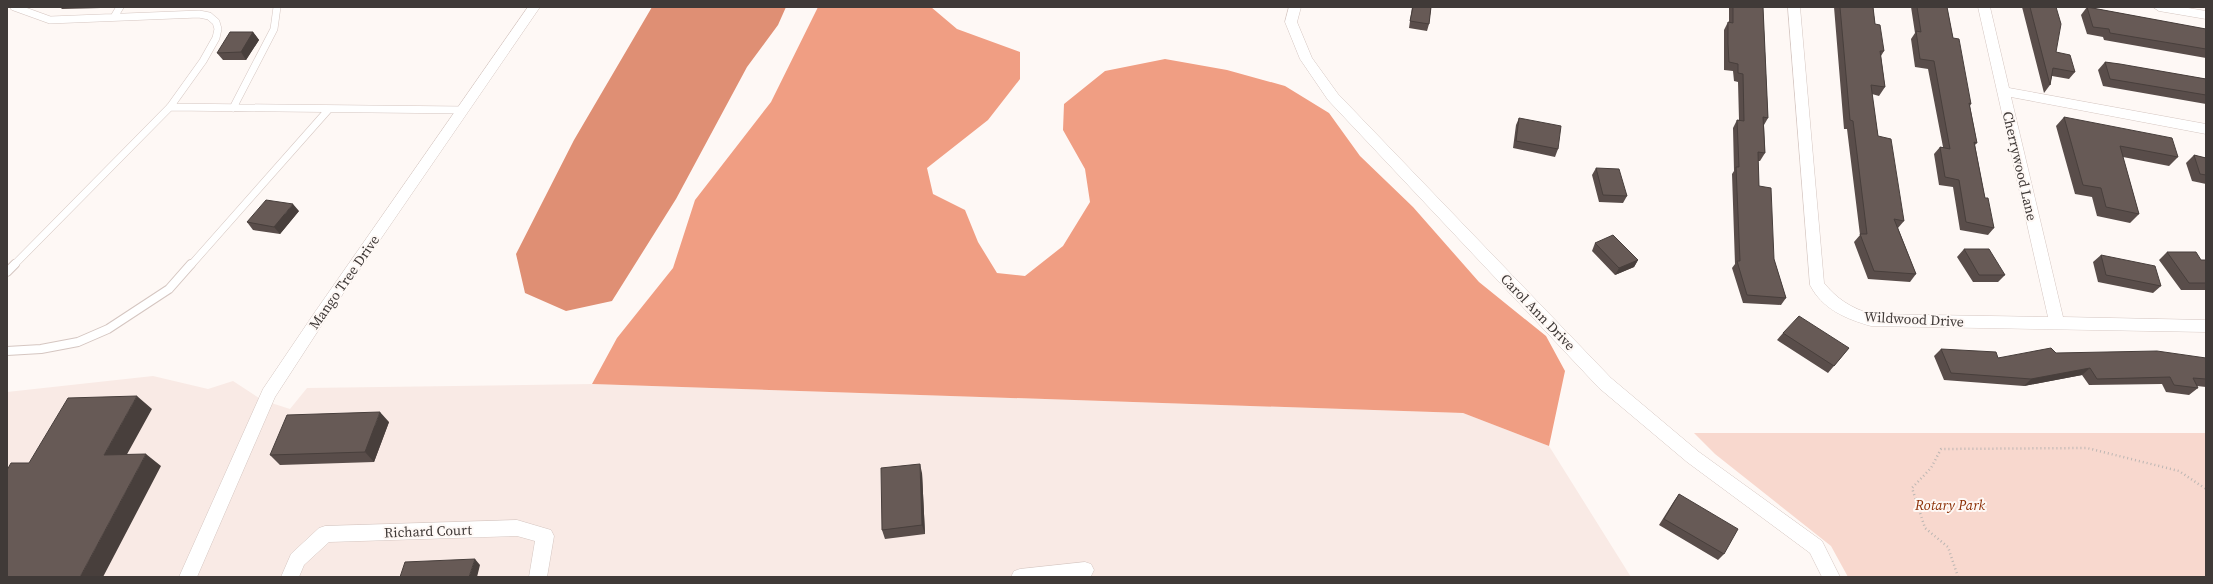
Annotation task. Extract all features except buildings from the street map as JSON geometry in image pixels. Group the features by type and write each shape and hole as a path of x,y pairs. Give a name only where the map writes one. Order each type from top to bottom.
{"street":[{"name":"Mango Tree Drive","path":"188,577 270,394 320,316 534,7"},
{"name":"Carol Ann Drive","path":"1295,7 1291,22 1306,59 1332,96 1605,383 1693,457 1816,547 1831,577"},
{"name":"Wildwood Drive","path":"1794,7 1817,285 1830,302 1852,315 1871,320 2206,326"},
{"name":"Cherrywood Lane","path":"1984,7 2057,324"},
{"path":"2159,7 2206,15"},
{"path":"2003,91 2206,129"},
{"name":"Richard Court","path":"290,577 297,560 325,534 517,528 545,536 538,577"},
{"path":"1020,577 1085,570"}],"lane":[{"path":"7,272 170,107 203,61 216,38 218,29 216,22 209,16 199,14 50,20 37,17 15,7"},
{"path":"114,17 120,7"},
{"path":"233,108 274,29 277,7"},
{"path":"170,107 464,110"},
{"path":"7,350 41,348 78,342 108,329 169,288 329,109"}],"path":[{"path":"1958,577 1948,547 1925,528 1912,488 1931,468 1941,449 2087,448 2179,471 2206,489"}],"shaded area":[{"path":"652,7 786,7 778,25 747,67 676,199 612,301 566,311 525,293 516,254 574,140"},
{"path":"818,7 931,7 957,29 1020,52 1020,79 988,120 927,168 933,194 965,210 978,242 997,273 1025,276 1063,246 1090,202 1085,169 1063,130 1064,104 1105,71 1165,59 1227,70 1285,86 1329,113 1360,156 1413,207 1479,282 1546,336 1565,371 1549,446 1463,413 592,384 617,338 673,268 695,200 771,102"},
{"path":"153,376 208,389 233,381 262,400 290,409 307,388 592,384 1463,413 1549,446 1631,577 7,577 7,392"}],"green space":[{"name":"Rotary Park","path":"1694,433 2206,433 2206,577 1848,577 1831,546 1715,454"}]}
